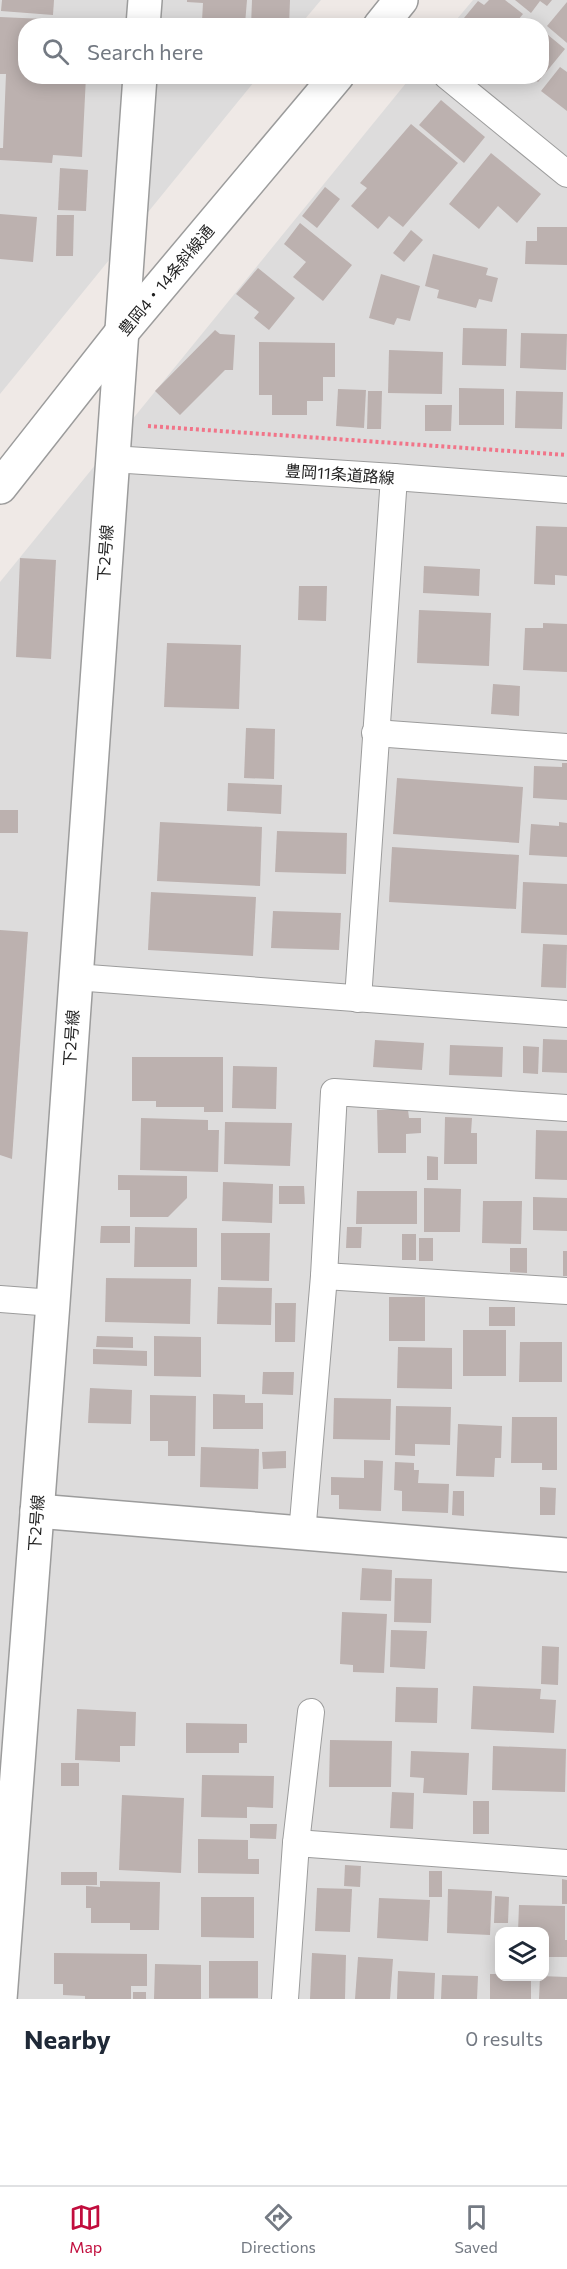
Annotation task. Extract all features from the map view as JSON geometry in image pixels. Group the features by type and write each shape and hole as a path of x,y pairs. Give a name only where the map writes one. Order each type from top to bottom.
{"street":[{"path":"144,18 145,0"},
{"name":"下2号線","path":"0,1999 1,1962 53,1303 139,84"},
{"name":"豊岡4・14条斜線通","path":"0,487 122,332 330,84"},
{"path":"457,84 567,174"},
{"name":"豊岡11条道路線","path":"112,459 567,490"},
{"path":"358,999 394,477"},
{"path":"375,733 567,747"},
{"path":"75,977 567,1014"},
{"path":"302,1534 324,1276 334,1092 567,1108"},
{"path":"324,1276 567,1291"},
{"path":"0,1299 53,1303"},
{"path":"37,1511 567,1555"},
{"path":"285,1999 297,1843 311,1712"},
{"path":"297,1843 567,1863"}],"path":[{"path":"115,424 567,455"}],"shaded area":[{"path":"0,0 321,0 306,18 18,18 18,84 252,84 0,394"},
{"path":"473,0 567,0 567,1999 0,1999 0,582 405,84 549,84 549,18 458,18"}],"building":[{"path":"2,0 54,0 53,15 1,11"},
{"path":"187,0 247,0 246,18 202,18 203,3 187,2"},
{"path":"252,0 290,0 289,18 251,18"},
{"path":"489,0 505,0 523,14 520,18 464,18 478,1 484,5"},
{"path":"515,0 552,0 547,6 540,1 531,13"},
{"path":"567,2 567,43 549,28 549,24"},
{"path":"0,17 22,18 18,18 18,84 86,84 82,157 53,155 52,163 0,160 0,148 3,148 6,74 0,74"},
{"path":"549,36 565,49 549,69"},
{"path":"560,67 567,72 567,111 541,91 549,84"},
{"path":"441,100 485,137 464,163 419,125"},
{"path":"411,124 458,163 403,227 389,216 378,229 351,206 367,188 360,183"},
{"path":"491,153 541,194 517,223 498,206 479,229 449,204"},
{"path":"60,168 88,170 86,211 58,210"},
{"path":"325,187 340,199 317,228 302,216"},
{"path":"0,214 37,217 33,262 0,259"},
{"path":"57,215 74,215 73,256 56,256"},
{"path":"300,223 352,265 323,301 293,277 306,262 284,244"},
{"path":"537,227 567,227 567,265 525,264 526,241 537,241"},
{"path":"411,230 423,240 404,262 393,253"},
{"path":"433,254 488,268 486,275 498,278 492,302 479,299 476,308 437,298 439,290 425,286"},
{"path":"258,268 295,298 269,330 254,318 259,312 236,294"},
{"path":"381,274 420,286 410,321 397,318 394,325 369,318"},
{"path":"463,328 507,329 506,366 462,365"},
{"path":"215,330 220,334 235,335 233,370 225,370 180,415 155,391"},
{"path":"521,333 567,334 566,370 520,368"},
{"path":"259,342 335,343 335,377 323,377 323,401 307,401 307,415 272,415 272,395 259,395"},
{"path":"389,350 443,352 442,394 388,393"},
{"path":"459,388 504,389 504,425 459,425"},
{"path":"338,389 366,390 364,428 336,426"},
{"path":"368,391 382,391 381,429 367,429"},
{"path":"516,391 563,392 562,429 515,428"},
{"path":"425,405 452,405 451,431 425,431"},
{"path":"536,526 567,527 567,576 555,575 555,585 534,584"},
{"path":"20,558 56,560 51,659 16,657"},
{"path":"424,566 480,569 479,596 423,593"},
{"path":"299,586 327,586 326,621 298,620"},
{"path":"419,610 491,613 489,666 417,663"},
{"path":"543,623 567,624 567,672 523,670 525,628 543,628"},
{"path":"167,643 241,645 239,709 164,707"},
{"path":"493,684 520,686 519,716 491,714"},
{"path":"246,728 275,729 274,779 244,778"},
{"path":"562,763 567,763 567,800 533,798 534,766 562,767"},
{"path":"397,778 523,787 519,843 393,834"},
{"path":"228,783 282,785 281,814 227,811"},
{"path":"0,810 18,810 18,833 0,833"},
{"path":"160,822 262,827 260,886 157,881"},
{"path":"559,822 567,823 567,857 529,855 531,824 559,826"},
{"path":"277,831 347,833 346,874 275,872"},
{"path":"392,847 519,855 516,909 389,902"},
{"path":"523,882 567,884 567,935 521,933"},
{"path":"151,892 256,897 253,956 148,950"},
{"path":"273,911 341,913 339,950 271,948"},
{"path":"0,930 28,932 12,1159 0,1155"},
{"path":"543,944 567,945 566,988 541,987"},
{"path":"543,1039 567,1040 567,1073 542,1072"},
{"path":"375,1040 424,1043 422,1070 373,1067"},
{"path":"450,1045 503,1047 502,1077 449,1075"},
{"path":"523,1046 539,1047 538,1074 523,1073"},
{"path":"132,1057 223,1057 223,1112 204,1112 204,1107 156,1107 156,1101 132,1101"},
{"path":"233,1066 277,1067 276,1109 232,1108"},
{"path":"377,1110 408,1110 409,1118 421,1118 421,1133 406,1134 406,1153 378,1153"},
{"path":"445,1117 472,1118 471,1133 477,1133 477,1164 444,1164"},
{"path":"141,1118 208,1120 208,1130 219,1130 218,1172 140,1170"},
{"path":"225,1122 292,1123 290,1166 224,1164"},
{"path":"536,1130 567,1131 567,1180 535,1179"},
{"path":"427,1156 438,1157 438,1180 427,1180"},
{"path":"118,1175 187,1176 187,1198 168,1217 130,1217 130,1190 118,1190"},
{"path":"223,1182 273,1184 272,1223 222,1221"},
{"path":"279,1186 304,1186 305,1204 279,1204"},
{"path":"424,1188 461,1189 460,1232 424,1232"},
{"path":"357,1191 417,1191 417,1224 356,1224"},
{"path":"533,1197 567,1198 567,1231 533,1230"},
{"path":"483,1201 522,1201 521,1244 482,1243"},
{"path":"101,1226 130,1226 130,1243 100,1243"},
{"path":"135,1227 197,1228 197,1267 134,1267"},
{"path":"347,1227 362,1227 361,1248 346,1248"},
{"path":"221,1233 270,1233 269,1281 221,1280"},
{"path":"402,1234 416,1234 416,1260 402,1260"},
{"path":"419,1238 433,1238 433,1261 419,1261"},
{"path":"510,1248 527,1248 527,1273 510,1272"},
{"path":"563,1251 567,1251 567,1276 563,1276"},
{"path":"106,1278 191,1279 190,1324 105,1322"},
{"path":"218,1287 272,1288 271,1325 217,1324"},
{"path":"389,1297 425,1297 425,1341 389,1341"},
{"path":"275,1303 296,1303 295,1342 275,1342"},
{"path":"489,1307 515,1307 515,1326 489,1326"},
{"path":"463,1330 506,1330 506,1376 463,1376"},
{"path":"97,1336 133,1337 133,1348 96,1347"},
{"path":"154,1336 201,1337 201,1377 154,1376"},
{"path":"520,1342 562,1342 562,1382 519,1382"},
{"path":"398,1347 452,1348 452,1389 397,1388"},
{"path":"93,1349 147,1351 147,1366 93,1364"},
{"path":"263,1372 294,1372 293,1395 262,1394"},
{"path":"90,1388 132,1390 131,1424 88,1423"},
{"path":"213,1394 245,1395 245,1403 263,1403 263,1429 213,1429"},
{"path":"150,1395 196,1396 195,1456 168,1456 168,1441 150,1441"},
{"path":"334,1398 391,1399 390,1440 333,1439"},
{"path":"396,1406 451,1407 450,1445 415,1444 415,1456 395,1455"},
{"path":"512,1417 557,1417 557,1470 542,1470 542,1463 511,1463"},
{"path":"458,1424 502,1426 501,1458 495,1458 494,1477 456,1476"},
{"path":"201,1447 259,1449 258,1489 200,1487"},
{"path":"286,1451 286,1468 263,1469 262,1452"},
{"path":"364,1460 383,1461 381,1511 339,1509 339,1495 331,1495 331,1477 364,1478"},
{"path":"395,1462 414,1463 414,1470 419,1470 418,1483 449,1484 448,1513 402,1511 402,1491 394,1490"},
{"path":"540,1487 556,1488 555,1515 540,1515"},
{"path":"453,1491 464,1491 464,1516 452,1515"},
{"path":"362,1568 392,1570 391,1601 360,1600"},
{"path":"395,1578 432,1579 431,1623 394,1622"},
{"path":"342,1612 387,1614 384,1673 353,1672 353,1665 340,1664"},
{"path":"391,1630 427,1631 425,1669 390,1667"},
{"path":"542,1646 559,1647 558,1685 541,1684"},
{"path":"473,1686 541,1689 540,1699 556,1700 554,1733 471,1729"},
{"path":"396,1687 438,1688 437,1723 395,1722"},
{"path":"77,1709 136,1712 135,1746 120,1746 120,1762 75,1760"},
{"path":"186,1723 247,1724 247,1743 239,1743 239,1753 186,1753"},
{"path":"330,1740 392,1741 391,1787 329,1787"},
{"path":"493,1746 566,1749 565,1792 492,1790"},
{"path":"411,1751 469,1753 467,1795 423,1793 424,1778 410,1777"},
{"path":"61,1763 79,1763 79,1786 61,1786"},
{"path":"202,1775 274,1776 273,1808 247,1807 247,1818 201,1817"},
{"path":"392,1792 414,1793 413,1829 390,1828"},
{"path":"122,1795 184,1798 181,1873 119,1870"},
{"path":"473,1801 489,1801 489,1834 473,1834"},
{"path":"250,1824 277,1824 276,1839 250,1838"},
{"path":"198,1839 248,1840 248,1859 259,1859 259,1874 198,1873"},
{"path":"345,1865 361,1866 360,1887 344,1886"},
{"path":"429,1871 442,1871 442,1897 429,1897"},
{"path":"61,1872 97,1872 97,1885 61,1885"},
{"path":"562,1879 567,1880 567,1904 562,1904"},
{"path":"100,1881 160,1882 159,1930 130,1930 130,1923 91,1923 91,1908 86,1908 86,1886 100,1887"},
{"path":"317,1888 352,1889 350,1932 315,1931"},
{"path":"448,1889 492,1891 490,1935 447,1933"},
{"path":"495,1896 509,1897 508,1923 494,1923"},
{"path":"201,1897 254,1897 254,1938 201,1937"},
{"path":"379,1898 430,1900 428,1941 377,1938"},
{"path":"519,1905 565,1906 567,1957 549,1957 549,1927 518,1927"},
{"path":"54,1953 147,1954 147,1986 131,1986 131,1999 85,1999 85,1996 63,1995 63,1984 54,1984"},
{"path":"312,1953 346,1955 345,1999 310,1999"},
{"path":"358,1957 393,1959 390,1999 355,1999"},
{"path":"209,1961 258,1961 258,1998 209,1998"},
{"path":"155,1964 201,1965 201,1999 154,1999"},
{"path":"398,1971 435,1973 434,1999 397,1999"},
{"path":"490,1974 495,1974 495,1981 531,1981 531,1999 490,1999"},
{"path":"442,1975 478,1976 477,1999 441,1999"},
{"path":"549,1976 567,1977 567,1999 539,1999 540,1981 549,1981"},
{"path":"133,1992 146,1992 146,1999 133,1999"}]}
